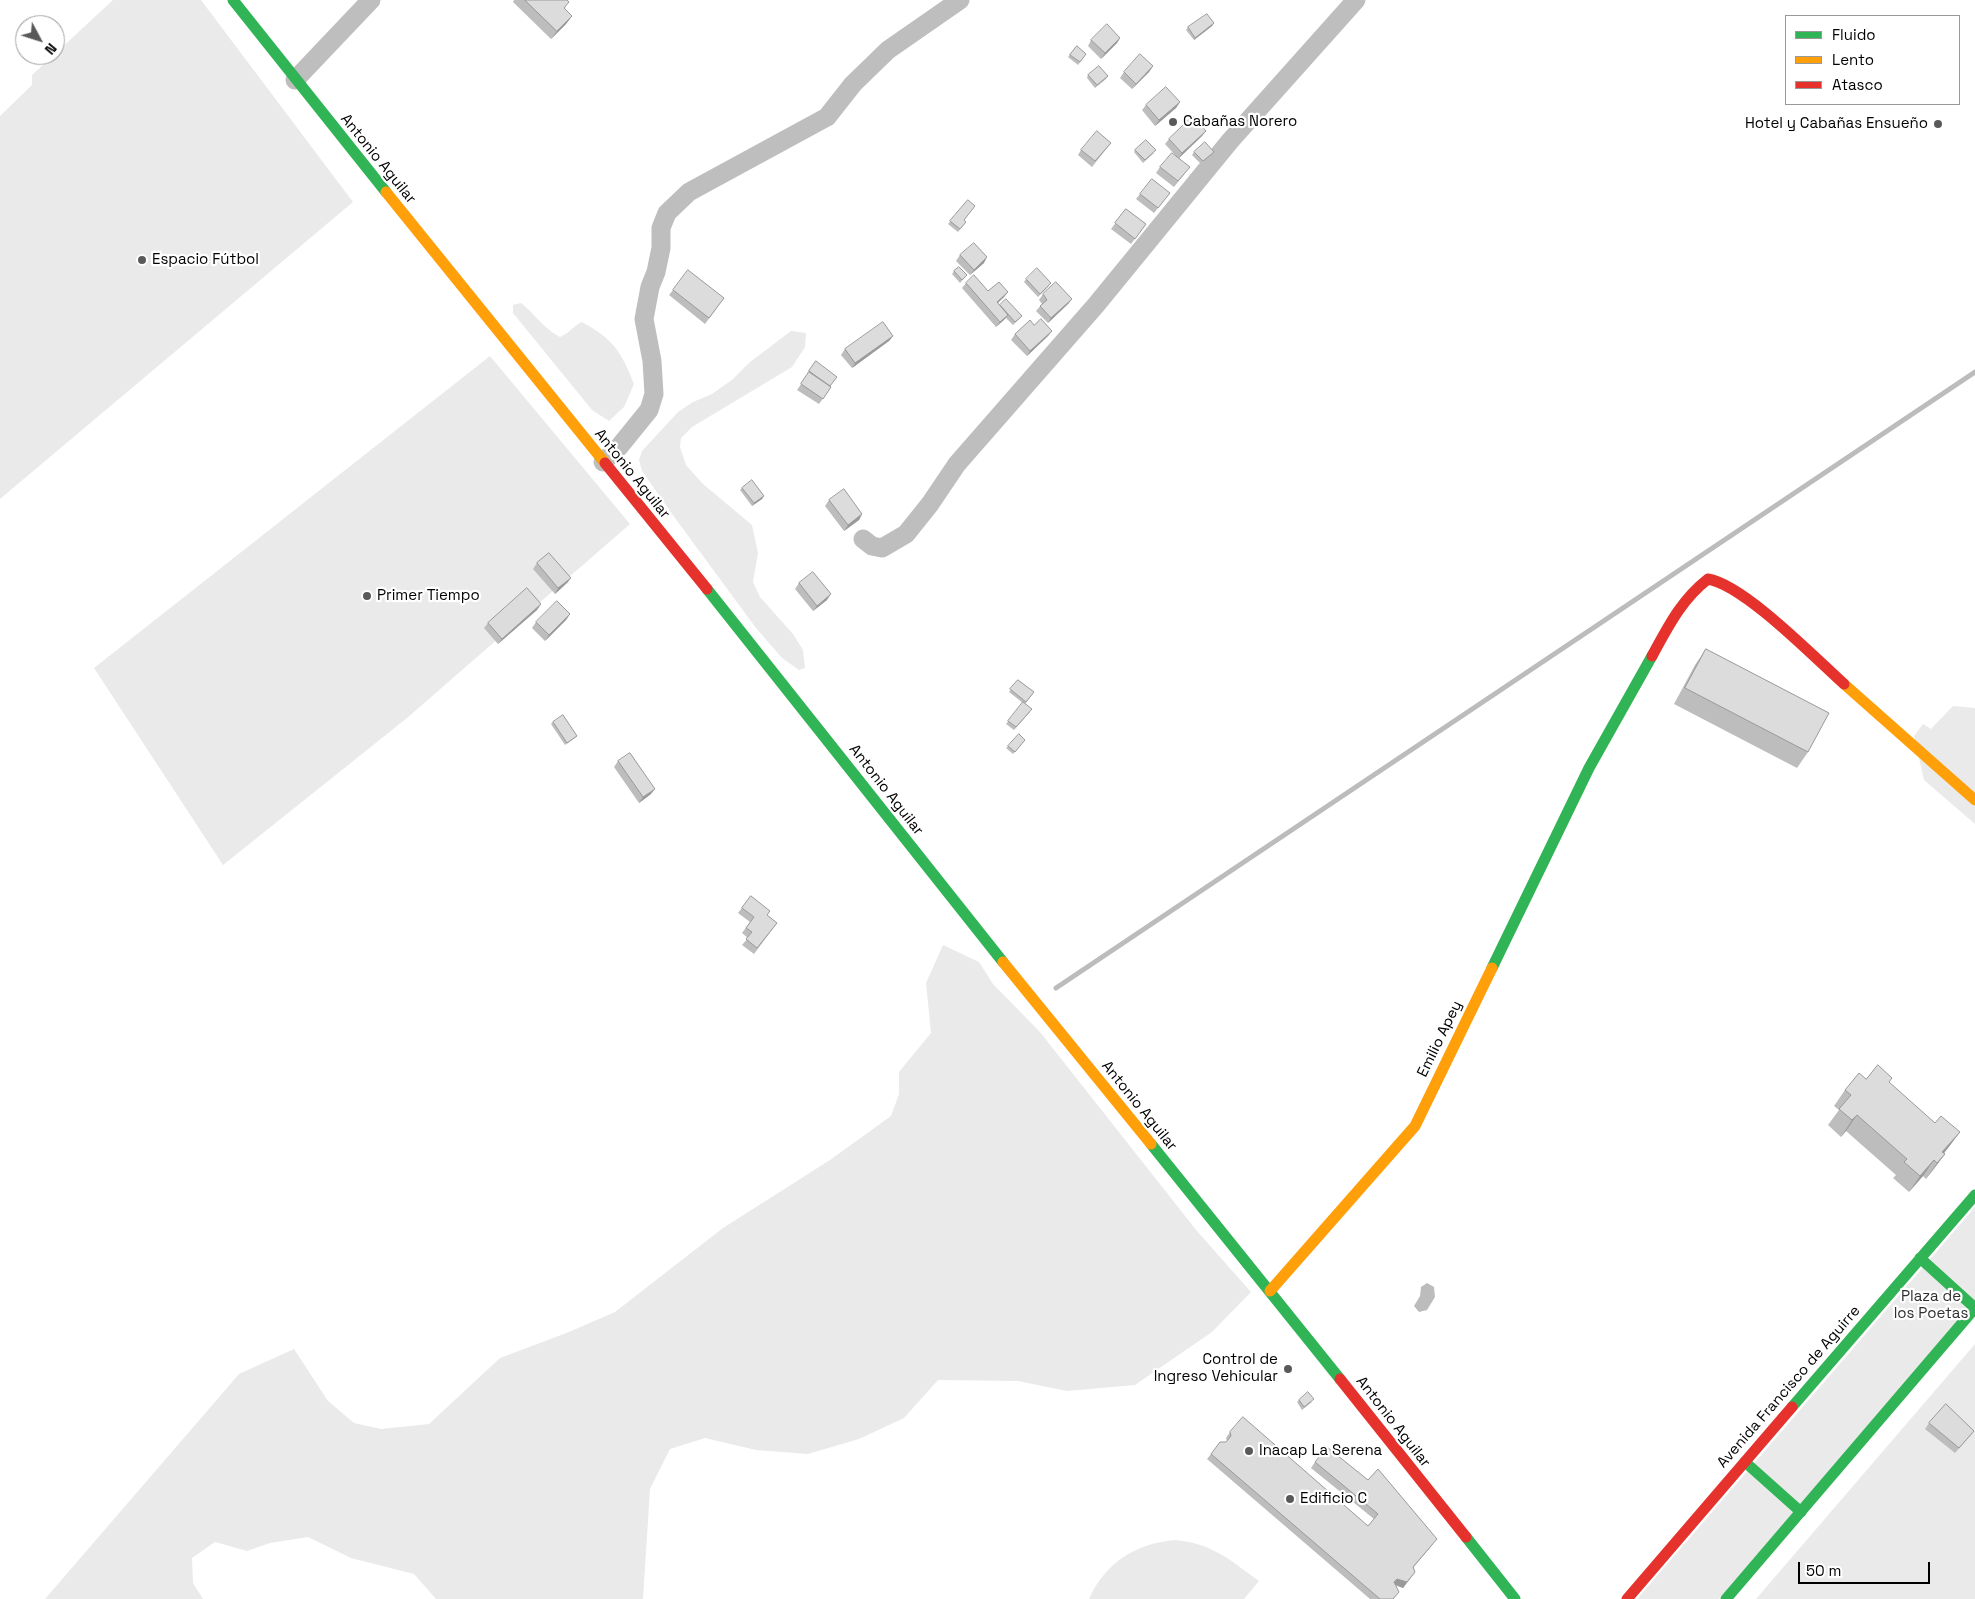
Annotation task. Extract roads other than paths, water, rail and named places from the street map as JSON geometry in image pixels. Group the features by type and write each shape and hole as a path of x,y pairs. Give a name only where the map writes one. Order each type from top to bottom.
{"street":[{"name":"Antonio Aguilar","path":"233,0 295,80 812,720 1045,1015 1270,1291 1515,1599"},
{"path":"295,80 371,0"},
{"path":"603,462 619,448 649,410 654,394 652,362 644,319 650,287 658,264 661,228 667,213 689,192 827,117 853,84 888,50 960,0"},
{"path":"863,539 872,546 882,548 906,534 930,504 957,464 1096,305 1230,141 1356,0"},
{"name":"Emilio Apey","path":"1270,1291 1415,1126 1589,768 1678,609 1691,592 1708,579 1722,581 1745,596 1975,800"},
{"name":"Avenida Francisco de Aguirre","path":"1627,1599 1975,1195"},
{"path":"1726,1599 1975,1308 1920,1258"},
{"path":"1745,1462 1801,1512"}],"waterway":[{"path":"1056,988 1975,372"}],"place":[{"name":"Cabañas Norero","path":"1173,122"},
{"name":"Hotel y Cabañas Ensueño","path":"1938,124"},
{"name":"Espacio Fútbol","path":"142,260"},
{"name":"Primer Tiempo","path":"367,596"},
{"name":"Control de Ingreso Vehicular","path":"1288,1369"},
{"name":"Inacap La Serena","path":"1249,1451"},
{"name":"Edificio C","path":"1290,1499"}],"park label":[{"name":"Plaza de los Poetas","path":"1931,1306"}]}
